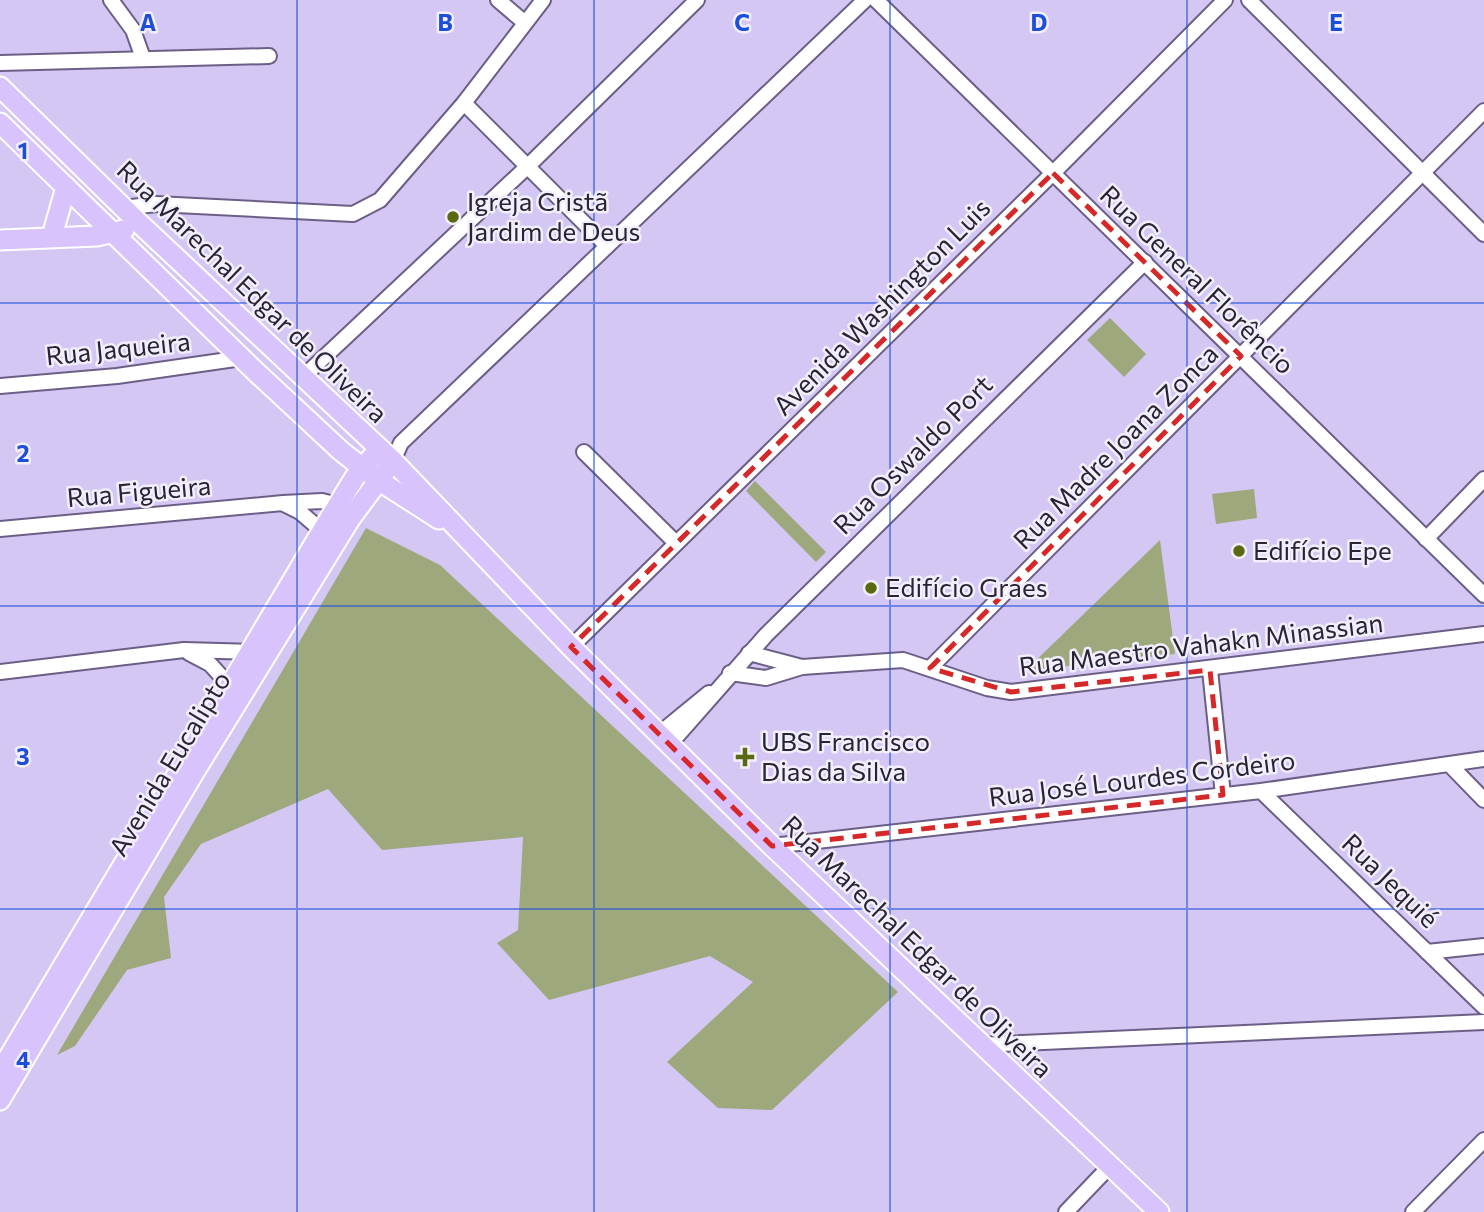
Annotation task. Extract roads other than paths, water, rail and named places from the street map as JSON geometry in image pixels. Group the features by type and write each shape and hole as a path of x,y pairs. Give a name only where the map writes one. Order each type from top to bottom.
{"main road":[{"name":"Rua Marechal Edgar de Oliveira","path":"0,87 140,224 386,455 571,647 790,864 1159,1212"},
{"name":"Rua Marechal Edgar de Oliveira","path":"0,123 242,358 363,467 378,480 466,537"},
{"path":"47,233 66,187"},
{"path":"47,233 124,208"},
{"path":"0,240 47,233 116,233 140,224"},
{"name":"Avenida Eucalipto","path":"0,1100 259,652 322,531 363,467 386,455"},
{"name":"Avenida Eucalipto","path":"0,1072 230,686 259,652 378,480 386,455"}],"street":[{"path":"111,0 133,30 143,58"},
{"path":"498,0 524,22"},
{"path":"124,208 156,204 353,214 380,200 464,103 542,0"},
{"path":"302,378 528,166 697,0"},
{"path":"386,455 865,0"},
{"name":"Rua General Florêncio","path":"876,0 1484,595"},
{"name":"Avenida Washington Luis","path":"571,647 1225,0"},
{"path":"1249,0 1484,234"},
{"path":"0,63 269,56"},
{"path":"464,103 607,246"},
{"name":"Rua Madre Joana Zonca","path":"930,668 1484,111"},
{"name":"Rua Oswaldo Port","path":"665,739 705,706 718,686 749,653 1145,262"},
{"name":"Rua Jaqueira","path":"0,386 117,376 242,358"},
{"path":"584,452 676,543"},
{"path":"1426,539 1484,479"},
{"name":"Rua Figueira","path":"0,529 283,503 322,502 338,505"},
{"path":"283,503 300,512 322,531"},
{"name":"Rua Maestro Vahakn Minassian","path":"730,673 766,678 802,667 903,660 987,688 1011,692 1210,670 1484,634"},
{"path":"0,672 184,650 259,652"},
{"path":"184,650 210,664 230,686"},
{"name":"Rua Maestro Vahakn Minassian","path":"749,653 802,667"},
{"path":"1210,670 1223,795"},
{"name":"Rua José Lourdes Cordeiro","path":"772,846 1261,791 1451,766 1484,759"},
{"path":"1451,766 1484,800"},
{"name":"Rua Jequié","path":"1261,791 1484,1007"},
{"path":"790,864 805,842"},
{"path":"1427,952 1484,946"},
{"path":"979,1045 1484,1022"},
{"path":"1413,1212 1484,1140"},
{"path":"1066,1212 1110,1166"}],"place":[{"name":"Igreja Cristã Jardim de Deus","path":"453,217"},
{"name":"Edifício Epe","path":"1239,551"},
{"name":"Edifício Graes","path":"871,588"},
{"name":"UBS Francisco Dias da Silva","path":"745,757"}]}
